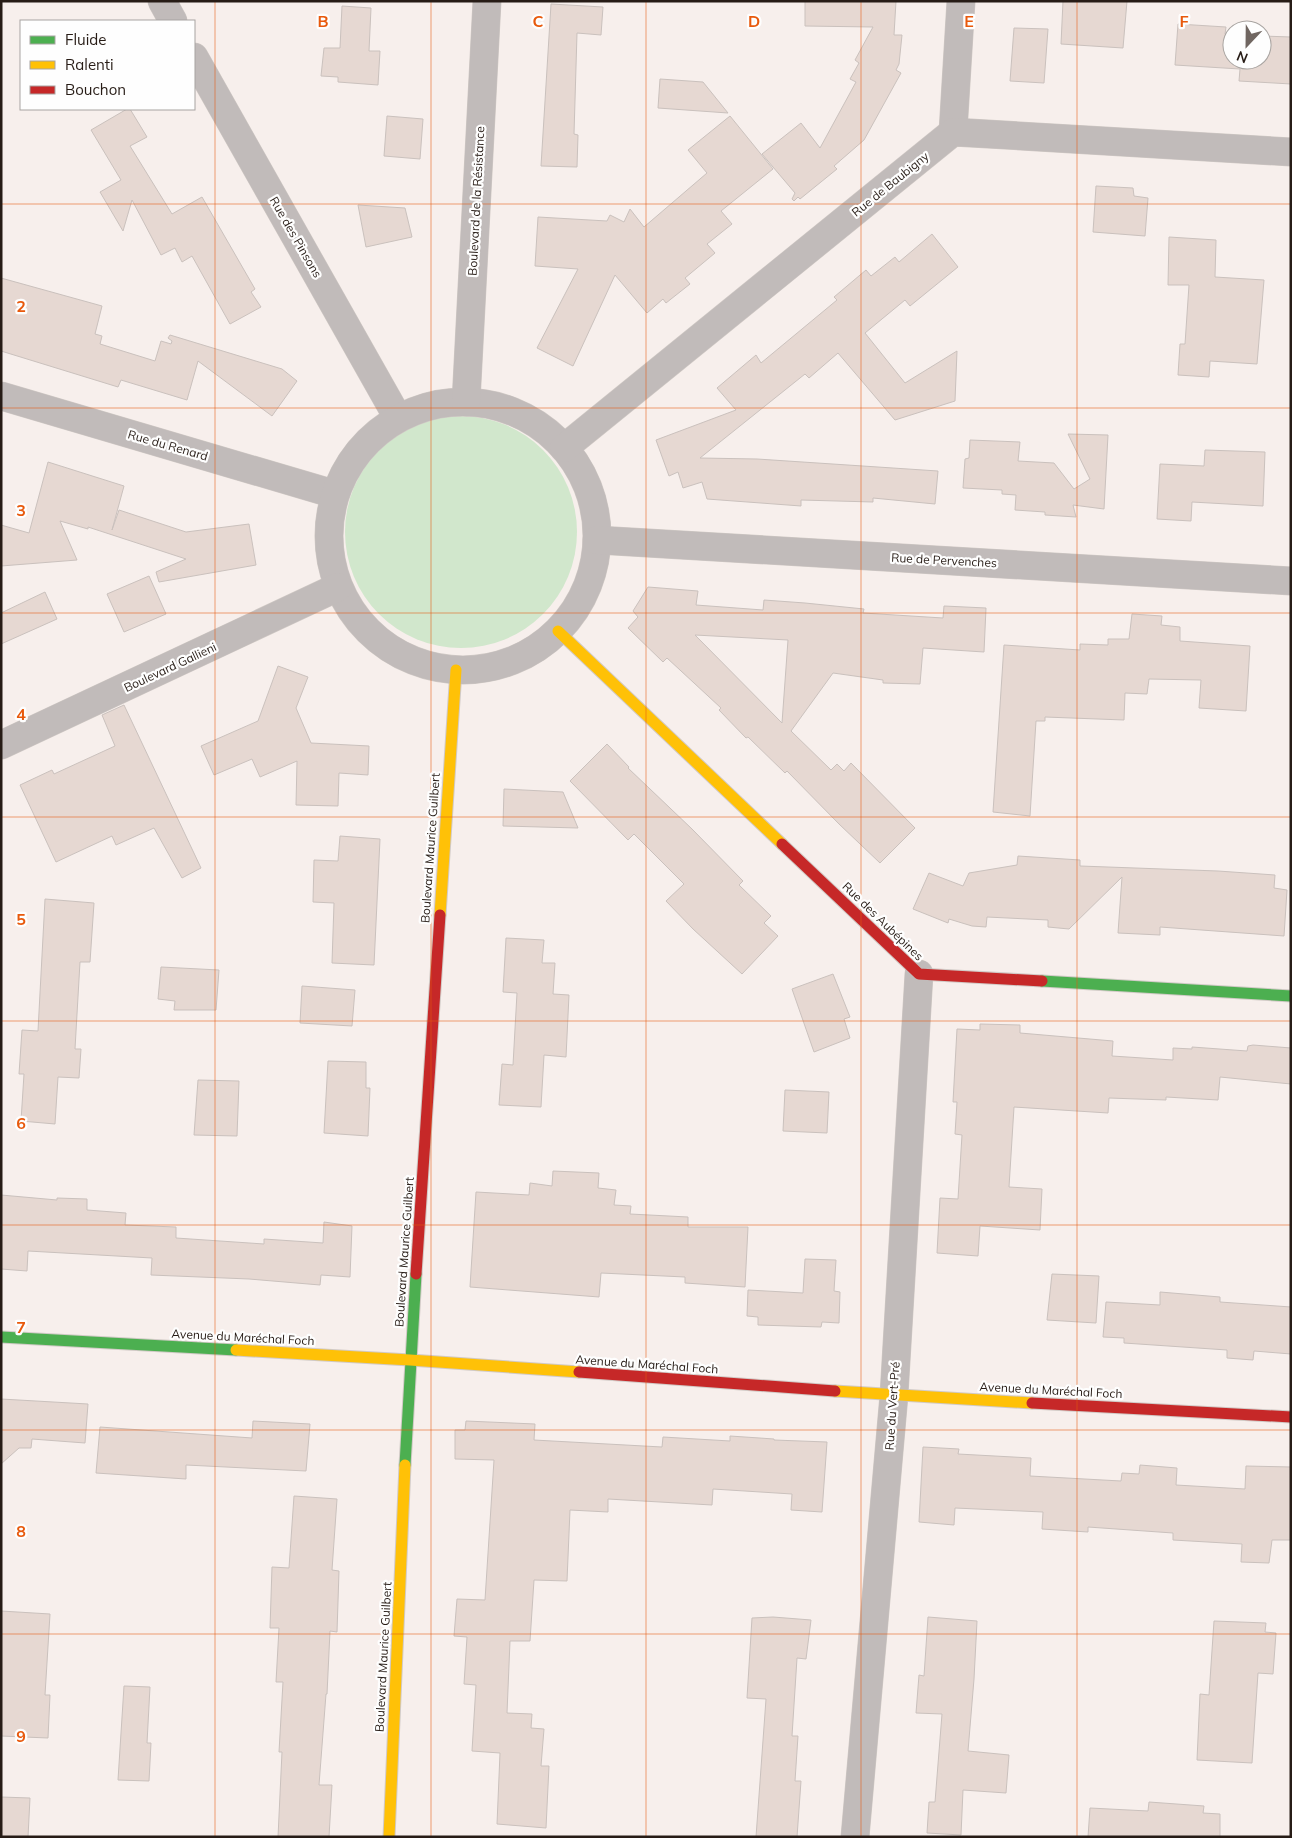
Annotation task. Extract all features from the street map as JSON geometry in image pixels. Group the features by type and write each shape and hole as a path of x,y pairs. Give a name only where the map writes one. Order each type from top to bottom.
{"street":[{"path":"162,1 172,20"},
{"name":"Boulevard de la Résistance","path":"466,402 487,1"},
{"path":"962,1 954,132 1291,152"},
{"name":"Rue des Pinsons","path":"195,59 398,418"},
{"name":"Rue de Baubigny","path":"564,448 954,132"},
{"name":"Rue du Renard","path":"1,396 334,494"},
{"path":"466,402 496,406 524,416 546,430 564,448 579,470 590,494 596,516 597,540 594,565 586,591 572,615 558,631 534,650 505,664 474,670 456,670 432,667 416,662 386,646 360,623 338,587 333,572 328,540 328,524 334,494 345,470 359,450 377,432 398,418 426,406 466,402"},
{"name":"Rue de Pervenches","path":"597,540 1291,581"},
{"name":"Boulevard Gallieni","path":"1,745 338,587"},
{"name":"Rue des Aubépines","path":"558,631 919,974 1291,996"},
{"name":"Boulevard Maurice Guilbert","path":"389,1837 410,1360 456,670"},
{"name":"Rue du Vert-Pré","path":"855,1837 894,1395 919,974"},
{"name":"Avenue du Maréchal Foch","path":"1,1337 410,1360 894,1395 1291,1416"}],"green space":[{"path":"461,416 484,418 516,430 535,442 551,458 563,477 572,498 577,532 575,555 563,587 551,606 535,622 516,634 495,643 461,648 438,646 406,634 387,622 371,606 359,587 350,566 345,532 347,509 359,477 371,458 387,442 406,430 427,421"}],"building":[{"path":"805,1 896,1 894,35 902,35 899,64 896,70 901,73 864,140 834,166 837,169 800,199 798,197 794,201 792,199 795,193 762,154 801,123 820,148 856,82 850,79 859,63 855,60 873,27 805,26"},
{"path":"1063,1 1127,1 1123,48 1061,44"},
{"path":"551,4 603,7 601,35 577,33 574,134 578,135 577,167 541,166"},
{"path":"342,6 371,8 369,51 380,51 378,85 338,82 338,77 321,76 324,48 340,48"},
{"path":"1178,24 1222,27 1222,68 1175,65"},
{"path":"1014,28 1048,29 1044,83 1010,81"},
{"path":"1272,36 1291,37 1291,84 1239,81 1240,70 1272,70"},
{"path":"660,79 703,82 728,113 658,108"},
{"path":"125,110 131,110 147,137 130,146 172,214 202,197 255,289 251,292 261,307 230,324 192,256 182,262 175,248 161,255 132,200 123,231 100,192 121,180 91,130"},
{"path":"387,116 423,119 420,159 384,156"},
{"path":"730,116 773,169 721,211 732,224 707,244 715,253 685,278 690,284 666,303 663,299 647,313 615,275 573,366 537,348 578,269 535,266 538,217 607,221 610,215 624,222 630,209 644,227 707,173 688,150"},
{"path":"1096,186 1133,188 1134,196 1148,198 1145,236 1093,232"},
{"path":"358,205 405,208 412,237 366,247"},
{"path":"932,234 958,267 910,306 905,300 865,333 905,383 957,351 955,401 895,420 838,353 809,378 805,374 700,458 757,459 938,471 935,504 873,498 873,502 801,500 801,506 707,499 702,482 683,488 678,472 669,476 656,440 736,410 717,388 756,355 761,363 837,300 834,297 866,270 871,276 895,257 899,262"},
{"path":"1169,237 1216,240 1215,277 1264,280 1257,364 1210,361 1209,377 1178,375 1180,344 1185,344 1189,285 1168,285"},
{"path":"1,278 102,306 95,334 102,336 100,344 155,361 161,341 171,344 172,341 168,338 170,335 282,369 297,381 272,416 198,361 187,400 121,380 118,387 1,351"},
{"path":"1068,434 1108,435 1104,509 1073,505 1076,517 1045,515 1045,512 1015,510 1016,495 1002,494 1002,490 963,488 965,459 969,458 970,440 1020,442 1018,461 1054,463 1074,489 1090,479"},
{"path":"1205,450 1265,452 1263,506 1192,502 1191,521 1157,519 1160,464 1204,466"},
{"path":"48,462 124,486 112,530 119,510 186,532 249,524 256,565 159,582 156,572 186,559 88,527 88,529 60,521 77,560 1,566 1,525 29,533"},
{"path":"149,576 166,614 124,632 107,594"},
{"path":"648,587 698,591 696,605 763,610 764,600 864,609 863,613 943,618 944,606 986,608 984,652 923,648 920,684 883,683 883,680 833,673 791,731 831,770 837,764 844,771 851,763 915,828 880,863 787,771 785,773 748,737 746,738 719,710 721,708 667,658 663,662 628,628 638,617 633,611","holes":["695,635 788,640 782,723"]},
{"path":"45,592 57,619 1,644 1,613"},
{"path":"1132,614 1162,616 1161,625 1180,627 1180,641 1250,646 1246,711 1199,708 1201,680 1149,679 1147,694 1125,693 1124,720 1045,717 1045,721 1036,721 1030,816 993,812 1004,645 1080,650 1080,644 1108,645 1108,639 1129,639"},
{"path":"278,666 308,677 296,708 311,743 369,746 368,775 339,773 338,806 296,805 297,761 260,777 252,759 214,775 201,746 258,721"},
{"path":"124,705 201,868 182,878 154,828 116,845 112,836 56,862 20,785 52,770 54,774 115,746 102,715"},
{"path":"607,744 628,768 743,881 739,885 771,916 764,923 778,936 742,974 666,901 684,884 634,834 628,840 570,781"},
{"path":"504,789 563,792 578,828 503,826"},
{"path":"340,836 380,839 374,965 332,963 334,903 313,902 314,860 338,861"},
{"path":"1018,856 1080,860 1080,866 1275,875 1274,888 1287,890 1284,936 1160,927 1160,935 1118,933 1122,877 1069,929 1048,927 1048,920 987,917 986,927 972,926 949,919 948,923 913,909 929,873 963,886 969,873 1017,865"},
{"path":"45,899 94,903 90,962 80,962 75,1049 81,1049 79,1078 58,1077 55,1124 21,1121 24,1074 19,1074 22,1030 38,1031"},
{"path":"506,938 544,940 542,963 555,963 553,994 569,995 566,1057 544,1055 541,1107 499,1105 502,1064 513,1065 517,993 503,992"},
{"path":"161,967 219,970 216,1010 174,1010 175,1001 158,999"},
{"path":"833,974 850,1017 844,1019 850,1038 814,1052 792,989"},
{"path":"302,986 355,990 352,1026 300,1023"},
{"path":"980,1024 1020,1025 1020,1033 1113,1041 1112,1056 1173,1060 1173,1048 1192,1049 1192,1047 1247,1051 1248,1046 1253,1045 1291,1048 1291,1084 1220,1077 1218,1100 1166,1097 1166,1100 1109,1098 1108,1113 1014,1107 1009,1187 1042,1189 1040,1230 980,1226 978,1256 937,1253 940,1198 958,1199 962,1135 955,1134 957,1102 953,1102 957,1029 980,1030"},
{"path":"328,1061 366,1062 366,1088 370,1088 368,1136 324,1133"},
{"path":"198,1080 239,1081 237,1136 194,1135"},
{"path":"785,1090 829,1092 827,1133 783,1131"},
{"path":"553,1171 599,1173 598,1188 616,1190 614,1205 631,1206 630,1214 688,1217 688,1227 748,1227 745,1287 685,1283 685,1277 601,1273 599,1297 470,1287 476,1192 529,1195 530,1183 552,1186"},
{"path":"1,1195 57,1200 57,1198 87,1199 87,1210 126,1213 125,1225 176,1227 176,1238 264,1244 264,1239 323,1243 324,1222 352,1226 350,1277 321,1275 320,1285 249,1279 151,1275 152,1258 28,1251 27,1271 1,1269"},
{"path":"805,1259 836,1260 834,1291 840,1292 839,1323 822,1322 821,1327 758,1325 758,1317 747,1316 748,1290 803,1293"},
{"path":"1052,1274 1099,1276 1096,1323 1047,1320"},
{"path":"1160,1292 1220,1297 1220,1302 1291,1307 1291,1354 1254,1351 1253,1360 1227,1358 1227,1350 1124,1343 1124,1338 1103,1337 1106,1302 1160,1305"},
{"path":"1,1399 88,1404 85,1443 32,1439 31,1448 19,1448 1,1464"},
{"path":"253,1421 310,1424 306,1471 186,1465 186,1479 96,1473 100,1427 252,1438"},
{"path":"466,1421 535,1424 534,1440 662,1447 663,1437 730,1441 730,1436 827,1442 822,1512 791,1510 792,1494 713,1489 712,1505 608,1499 608,1512 570,1510 567,1581 534,1580 530,1641 510,1641 507,1713 532,1714 531,1728 544,1729 541,1766 549,1766 546,1828 497,1824 500,1753 472,1751 476,1685 464,1684 467,1637 454,1636 457,1599 485,1600 494,1460 455,1459 455,1430 465,1430"},
{"path":"923,1447 959,1449 958,1454 1031,1458 1030,1476 1121,1481 1122,1473 1139,1474 1140,1465 1177,1468 1176,1485 1245,1489 1246,1466 1291,1467 1291,1540 1272,1540 1269,1563 1241,1562 1242,1544 1173,1540 1173,1533 1088,1527 1088,1532 1042,1529 1043,1512 955,1508 954,1525 919,1522"},
{"path":"294,1496 337,1499 332,1570 339,1571 337,1632 330,1631 319,1785 332,1785 329,1837 278,1837 282,1752 279,1752 283,1682 276,1682 279,1628 270,1628 272,1567 289,1568"},
{"path":"1,1611 50,1614 45,1695 50,1695 48,1738 1,1736"},
{"path":"773,1617 811,1620 806,1659 797,1658 792,1736 798,1736 795,1781 801,1781 797,1837 756,1837 766,1699 747,1698 752,1618"},
{"path":"928,1617 977,1621 968,1751 1009,1755 1006,1793 963,1790 961,1835 927,1833 929,1802 935,1802 942,1714 916,1713 919,1675 924,1676"},
{"path":"1214,1621 1266,1623 1265,1632 1276,1633 1273,1674 1258,1673 1252,1763 1197,1760 1200,1694 1209,1695"},
{"path":"124,1686 150,1687 147,1743 151,1743 149,1781 118,1780"},
{"path":"1,1797 30,1798 28,1837 1,1837"},
{"path":"1149,1802 1204,1806 1203,1813 1220,1814 1220,1837 1088,1837 1090,1808 1148,1811"}],"traffic: fast":[{"path":"1042,981 1291,996"},
{"path":"405,1465 416,1274"},
{"path":"1,1337 236,1350"}],"traffic: slow":[{"path":"558,631 782,844"},
{"path":"440,915 456,670"},
{"path":"236,1350 579,1372"},
{"path":"835,1391 1032,1403"},
{"path":"389,1837 405,1465"}],"traffic: jam":[{"path":"782,844 919,974 1042,981"},
{"path":"416,1274 440,915"},
{"path":"579,1372 835,1391"},
{"path":"1032,1403 1291,1417"}]}
